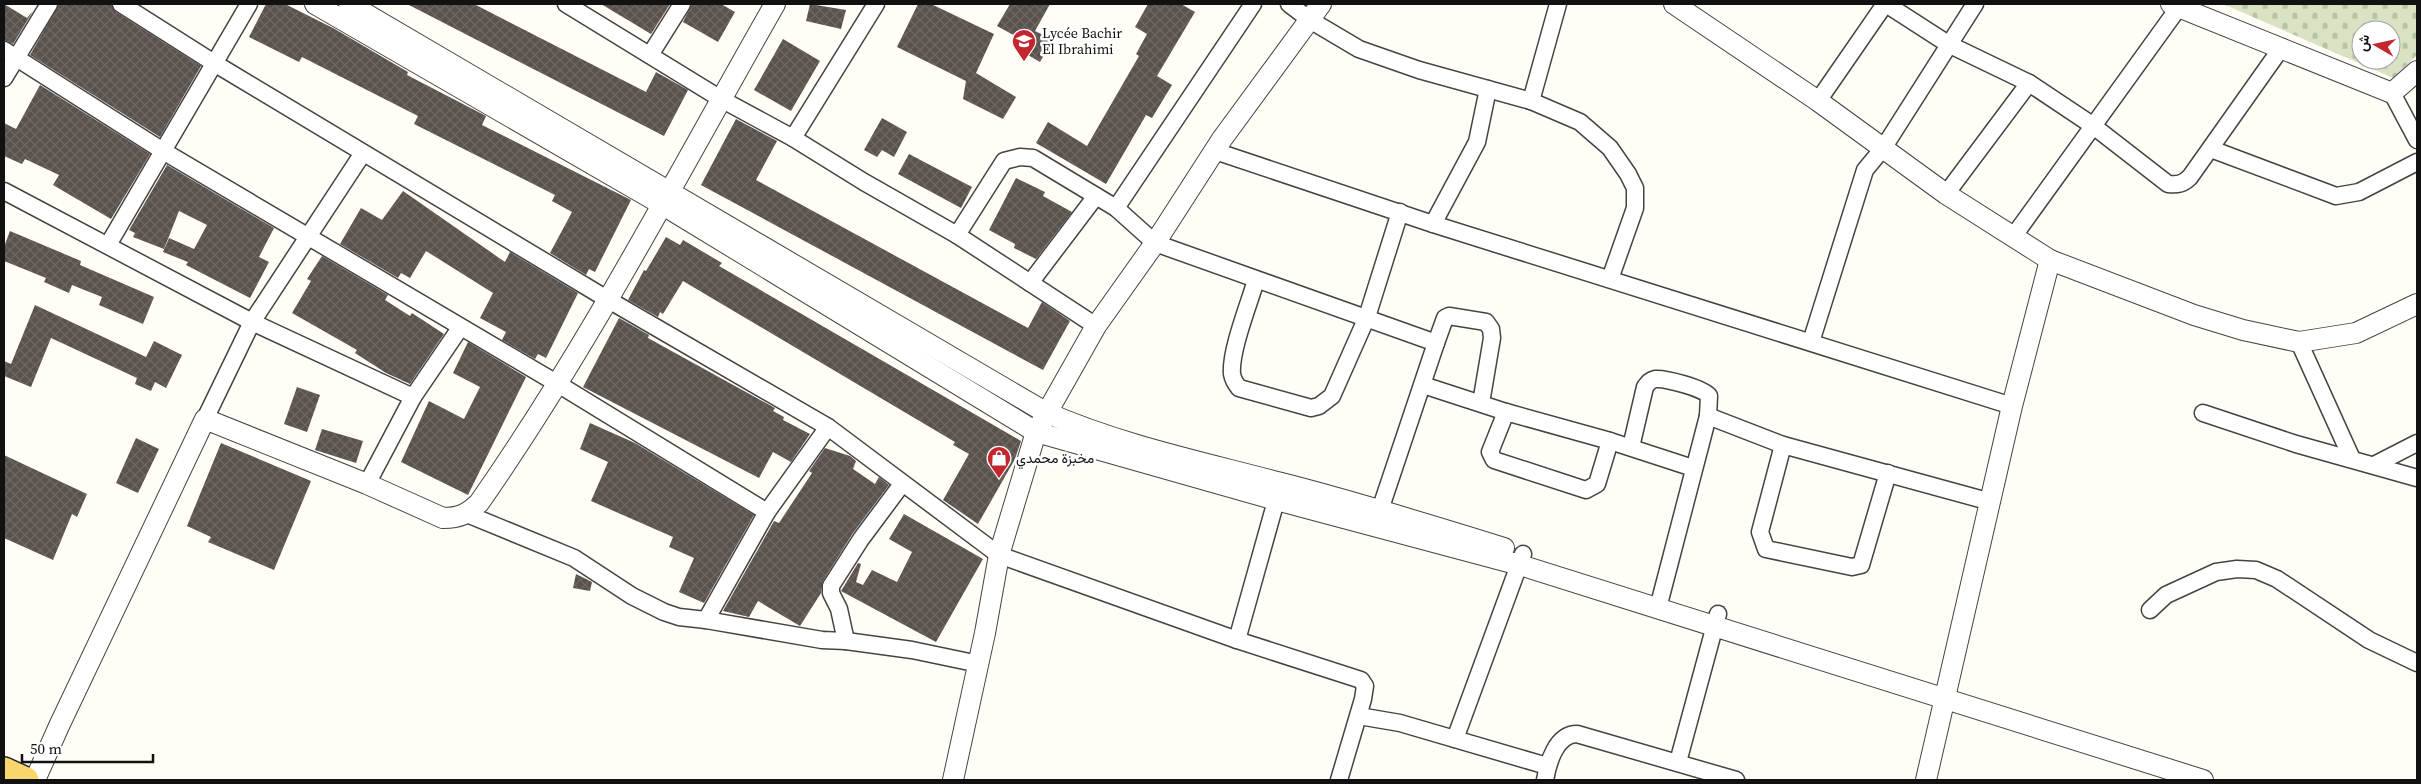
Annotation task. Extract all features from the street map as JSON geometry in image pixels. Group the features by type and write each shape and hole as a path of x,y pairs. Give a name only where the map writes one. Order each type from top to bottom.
{"main road":[{"path":"4,770 26,780"}],"street":[{"path":"4,78 9,53 49,4"},
{"path":"121,4 214,63 607,300 828,427 999,555 1237,640 1361,680 1365,688 1359,716 1339,780"},
{"path":"108,245 249,4"},
{"path":"315,4 667,199 1045,412 1065,421 1278,491"},
{"path":"349,4 667,199 1036,432 1278,491 1522,559 1948,691 2061,724 2204,780"},
{"path":"566,4 721,99 793,138 864,182 957,235 1096,326"},
{"path":"650,55 682,4"},
{"path":"205,419 367,484 443,518 456,518 467,514 492,484 558,384 667,199 775,4"},
{"path":"793,138 876,4"},
{"path":"1116,208 1252,4"},
{"path":"1289,4 1310,20 1359,50 1419,70 1531,101 1580,122 1610,148 1635,188 1635,208 1610,279"},
{"path":"954,780 979,664 999,555 1036,432 1045,412 1096,326 1155,243 1214,151 1321,4"},
{"path":"1531,101 1558,4"},
{"path":"1674,4 1884,147 1946,194 2050,260 2194,315 2243,330 2298,342 2356,333 2417,304"},
{"path":"1818,101 1886,4 1948,44 2029,83 2092,125 2168,184 2183,184 2211,149 2282,47"},
{"path":"1811,342 1862,178 1870,162 1884,147 1975,4"},
{"path":"2013,237 2175,5 2392,93 2417,140"},
{"path":"9,53 163,151 307,235 460,328 558,384 767,512"},
{"path":"2392,93 2417,71"},
{"path":"1946,194 2029,83"},
{"path":"1433,224 1477,142 1488,89"},
{"path":"2211,149 2336,196 2359,192 2417,162"},
{"path":"1214,151 1433,224 2012,406"},
{"path":"36,780 59,726 252,322 307,235 363,152"},
{"path":"957,235 1004,161 1012,158 1033,158 1116,208 1155,243 1436,343"},
{"path":"4,191 252,322 413,397"},
{"path":"1030,283 1096,196"},
{"path":"1256,280 1235,355 1232,373 1234,381 1239,388 1311,408 1319,406 1332,396 1367,317 1400,212"},
{"path":"1926,780 2012,406 2050,260"},
{"path":"1378,518 1436,343 1445,318 1451,315 1489,324 1492,338 1481,403"},
{"path":"367,484 413,397 460,328"},
{"path":"2298,342 2352,459"},
{"path":"1630,447 1645,387 1653,380 1702,389 1706,392 1710,400 1708,416 1693,468 1660,602"},
{"path":"1423,385 1506,412 1630,447 1693,468"},
{"path":"1506,412 1490,452 1494,460 1586,490 1596,484 1610,441"},
{"path":"2203,413 2296,444 2374,464 2417,478"},
{"path":"1708,416 1783,445 1991,502"},
{"path":"706,620 767,512 828,427"},
{"path":"2374,464 2417,443"},
{"path":"1783,445 1760,532 1766,550 1852,567 1861,564 1888,473"},
{"path":"846,641 839,609 831,593 831,586 861,539 902,484"},
{"path":"1237,640 1278,491"},
{"path":"467,514 574,558 632,596 664,612 680,617 778,634 912,650 979,664"},
{"path":"1455,739 1522,559"},
{"path":"2150,610 2166,595 2216,572 2237,569 2256,570 2276,579 2369,640 2417,663"},
{"path":"1678,762 1717,620"},
{"path":"1359,716 1400,723 1455,739 1546,773 1559,744 1572,734 1678,762 1736,780"}],"green space":[{"path":"2223,4 2417,4 2417,55 2393,78 2375,70 2401,70 2401,20 2351,20 2351,60"}],"building":[{"path":"4,4 27,18 33,11 13,44 4,40"},
{"path":"59,4 111,4 116,12 201,66 160,137 30,55"},
{"path":"266,4 285,4 333,28 408,72 407,75 486,116 482,125 631,200 595,272 589,269 586,275 550,253 572,212 552,201 555,195 414,124 418,116 302,57 299,62 249,37"},
{"path":"407,4 474,4 646,92 656,72 688,90 664,136"},
{"path":"601,4 670,4 651,34"},
{"path":"692,4 721,4 735,12 718,42 683,22"},
{"path":"810,4 846,10 841,29 806,21"},
{"path":"918,4 931,4 994,34 976,73 1016,97 1003,119 963,99 966,81 897,47"},
{"path":"1010,4 1050,4 1035,31 1053,40 1040,62 1021,51 1026,42 997,26"},
{"path":"1148,4 1181,4 1195,12 1157,76 1172,85 1152,118 1146,115 1106,184 1036,143 1048,122 1087,146 1139,56 1136,54 1147,34 1135,27"},
{"path":"783,39 820,61 791,111 754,90"},
{"path":"40,85 150,154 111,219 53,185 59,175 25,159 22,164 4,156 4,123 16,129"},
{"path":"882,118 907,132 894,157 882,150 877,157 864,150"},
{"path":"736,119 777,141 756,180 1028,328 1042,302 1070,321 1043,370 701,185"},
{"path":"909,154 972,187 961,208 898,174"},
{"path":"167,165 274,228 259,257 269,262 250,298 186,265 188,262 163,252 169,238 194,249 207,225 179,211 164,249 133,237 135,233 129,230"},
{"path":"1016,178 1045,192 1043,196 1072,212 1036,259 1014,248 1015,244 989,230"},
{"path":"403,191 505,262 510,252 578,293 546,358 538,354 535,359 502,340 506,332 480,318 493,293 426,251 410,278 401,273 398,278 340,244 361,208 382,220"},
{"path":"10,231 81,261 80,265 154,297 143,324 99,305 102,297 72,285 69,293 44,282 46,278 4,261 4,247"},
{"path":"666,237 680,245 683,240 722,263 719,266 1021,441 1015,459 978,524 943,500 969,454 953,445 955,442 683,281 663,314 660,312 658,317 628,300 644,270 646,271"},
{"path":"322,256 388,295 385,300 410,316 412,313 444,334 410,384 386,373 355,353 357,350 292,313 311,281 307,279"},
{"path":"35,305 146,357 154,341 182,355 166,388 155,382 151,391 135,384 137,378 51,338 31,387 4,376 4,361 11,364"},
{"path":"619,318 649,335 648,338 775,408 773,411 784,417 783,420 810,434 791,462 773,452 759,478 583,387"},
{"path":"468,342 526,377 468,495 401,462 429,401 464,419 480,387 453,373"},
{"path":"297,387 320,395 307,432 284,424"},
{"path":"590,423 635,443 754,515 704,603 679,592 694,558 669,547 673,537 591,501 608,462 580,449"},
{"path":"322,429 363,441 356,463 315,450"},
{"path":"136,438 159,449 138,493 116,483"},
{"path":"221,443 311,481 274,570 208,542 211,537 187,526"},
{"path":"825,448 850,456 856,461 853,469 875,484 879,477 889,485 853,533 823,581 821,593 800,626 758,601 749,617 723,611 774,521 779,523 812,473 809,471"},
{"path":"4,455 87,494 77,517 72,514 53,560 4,538"},
{"path":"904,514 983,559 936,642 841,591 858,563 861,564 856,582 863,585 872,570 897,582 912,552 889,539"},
{"path":"576,574 592,582 590,591 573,588"}],"place":[{"name":"Lycée Bachir El Ibrahimi","path":"1024,62"},
{"name":"مخبزة محمدي","path":"999,479"}]}
